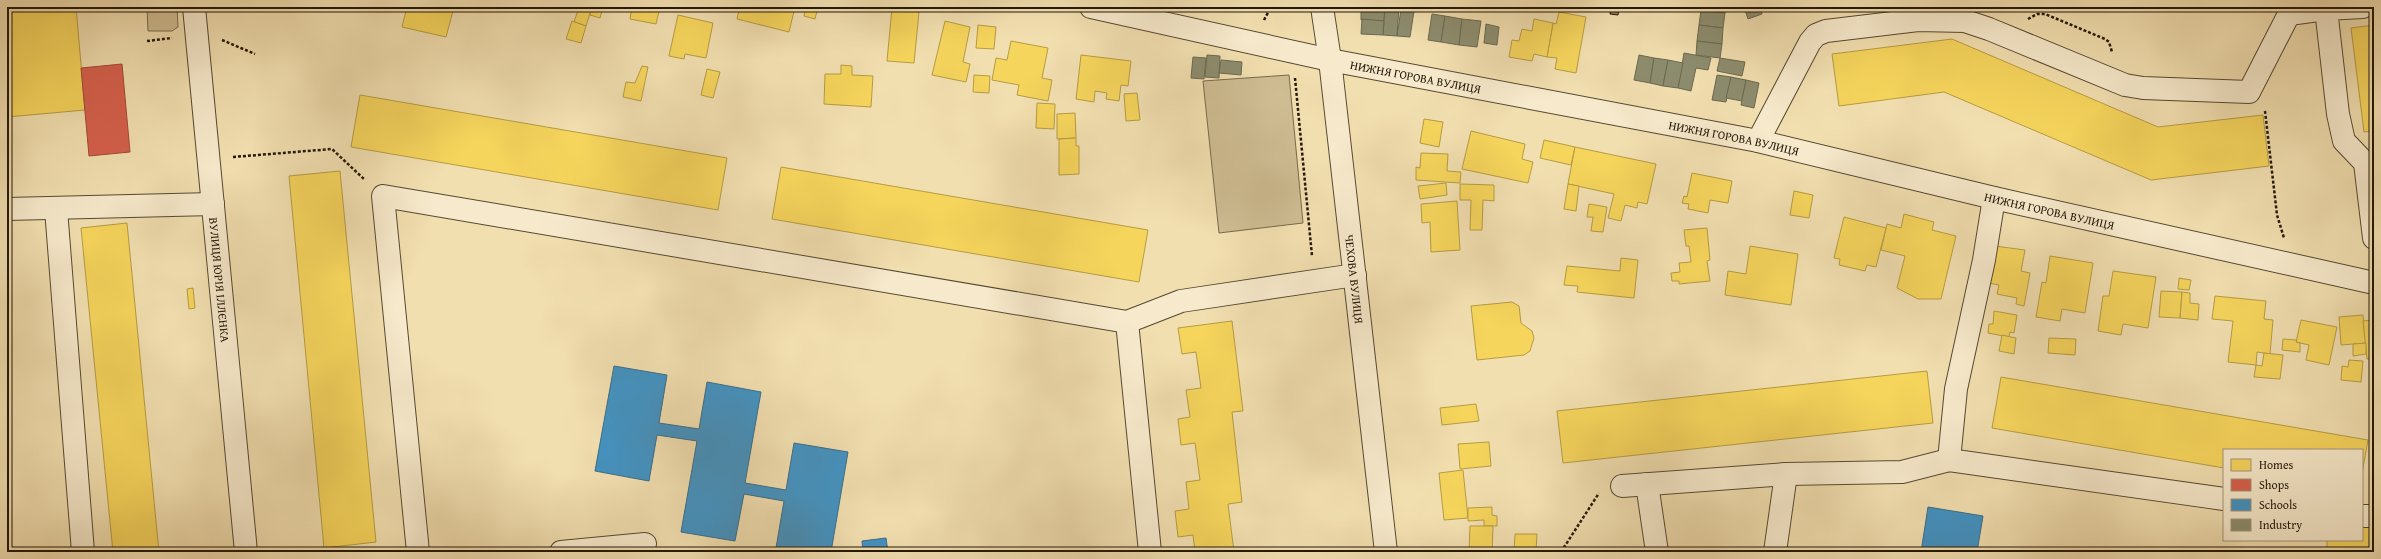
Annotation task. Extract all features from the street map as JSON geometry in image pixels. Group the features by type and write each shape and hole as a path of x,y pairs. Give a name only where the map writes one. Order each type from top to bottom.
{"street":[{"name":"ВУЛИЦЯ ЮРІЯ ІЛЛЄНКА","path":"194,7 246,552"},
{"name":"НИЖНЯ ГОРОВА ВУЛИЦЯ","path":"1091,7 1330,60 1758,141 1994,198 2374,283"},
{"path":"1758,141 1810,42 1816,35 1826,31 1918,20 1952,19 1979,25 2131,87 2249,92 2289,14 2326,9 2363,7"},
{"name":"ЧЕХОВА ВУЛИЦЯ","path":"1317,9 1330,60 1386,552"},
{"path":"2326,9 2340,121 2344,141 2365,163 2374,238"},
{"path":"418,552 382,196 1127,322 1181,301 1354,275"},
{"path":"1949,460 1956,388 1984,260 1994,198"},
{"path":"7,209 212,204"},
{"path":"56,209 83,552"},
{"path":"1127,322 1150,552"},
{"path":"1622,486 1786,474 1902,472 1949,460 2223,499"},
{"path":"1775,552 1786,474"},
{"path":"1647,484 1657,552"},
{"path":"2363,516 2374,516"},
{"path":"561,552 645,544"}],"path":[{"path":"197,35 224,40 255,54"},
{"path":"1292,52 1315,282"},
{"path":"2249,92 2260,102 2265,112 2278,224 2297,265"},
{"path":"208,159 332,149 382,196"},
{"path":"1561,552 1602,488 1622,486"}],"shaded area":[{"path":"147,7 177,7 178,27 172,31 148,31"},
{"path":"1289,75 1303,223 1219,233 1203,81"}],"building: Homes":[{"path":"7,7 76,7 85,110 7,117"},
{"path":"407,7 416,9 416,7 454,7 446,37 402,27"},
{"path":"579,7 592,7 586,26 574,22"},
{"path":"592,7 603,7 600,18 590,15"},
{"path":"632,7 660,7 656,24 630,19"},
{"path":"727,7 795,7 789,32 737,19 739,10"},
{"path":"806,7 818,7 815,19 804,16"},
{"path":"892,8 919,12 914,63 887,61"},
{"path":"1559,12 1586,17 1576,73 1555,69 1557,58 1547,57 1553,23 1556,24"},
{"path":"678,15 713,23 706,58 685,54 684,59 669,56"},
{"path":"1534,19 1553,23 1547,57 1534,54 1532,61 1509,57 1512,40 1519,41 1522,29 1532,31"},
{"path":"572,21 586,26 581,43 566,39"},
{"path":"945,21 970,27 963,62 970,64 966,82 932,75"},
{"path":"978,25 996,27 994,49 976,48"},
{"path":"2374,25 2374,131 2364,132 2351,28"},
{"path":"1952,39 2158,127 2263,115 2269,166 2151,180 1944,92 1839,106 1832,54"},
{"path":"1011,41 1048,48 1042,78 1052,80 1048,101 1017,95 1019,85 992,80 996,58 1007,60"},
{"path":"1081,55 1131,61 1128,86 1121,85 1119,101 1106,99 1107,93 1095,91 1094,102 1076,99"},
{"path":"841,65 852,66 852,75 873,76 871,107 824,104 825,74 841,74"},
{"path":"642,66 648,67 641,101 623,97 626,82 635,83"},
{"path":"707,69 720,72 713,98 701,95"},
{"path":"974,75 990,76 989,93 973,92"},
{"path":"1137,93 1140,120 1126,121 1124,94"},
{"path":"360,95 727,158 718,210 351,147"},
{"path":"1037,103 1055,104 1054,129 1036,128"},
{"path":"1075,113 1076,138 1057,139 1057,114"},
{"path":"1424,119 1443,122 1439,147 1420,143"},
{"path":"1471,131 1525,144 1522,159 1533,162 1528,183 1462,169"},
{"path":"1076,138 1076,146 1079,146 1079,174 1059,175 1059,139"},
{"path":"1544,140 1575,147 1571,165 1540,158"},
{"path":"1575,147 1656,164 1647,204 1638,202 1637,208 1625,205 1621,221 1608,218 1614,194 1568,184"},
{"path":"1421,153 1448,154 1447,171 1461,172 1460,183 1416,180 1416,167 1420,168"},
{"path":"781,167 1148,230 1139,282 772,219"},
{"path":"340,171 376,542 324,548 289,176"},
{"path":"1692,173 1732,181 1728,203 1710,200 1708,213 1688,209 1689,204 1682,203 1684,196 1687,197"},
{"path":"1446,183 1447,195 1420,199 1418,186"},
{"path":"1460,184 1494,185 1494,201 1483,200 1482,230 1470,230 1471,200 1460,200"},
{"path":"1568,184 1579,186 1576,211 1564,209"},
{"path":"1794,191 1813,195 1809,218 1790,215"},
{"path":"1457,201 1460,250 1431,252 1430,222 1422,223 1421,204"},
{"path":"1589,204 1607,207 1603,232 1591,231 1593,217 1587,217"},
{"path":"1904,214 1934,222 1932,230 1956,236 1941,299 1918,299 1897,288 1905,256 1881,250 1887,224 1901,228"},
{"path":"1844,217 1886,228 1876,267 1867,265 1865,271 1839,265 1840,259 1834,258"},
{"path":"127,223 159,552 113,552 81,228"},
{"path":"1707,228 1710,260 1707,261 1710,281 1679,284 1679,281 1672,281 1671,273 1680,272 1679,263 1691,262 1689,246 1686,246 1684,230"},
{"path":"1750,246 1798,254 1791,305 1725,295 1728,271 1746,274"},
{"path":"1995,246 2025,250 2021,271 2030,273 2024,306 2016,304 2017,298 1997,294 1999,285 1989,283"},
{"path":"2050,256 2093,263 2085,313 2062,309 2060,321 2036,317 2042,282 2046,283"},
{"path":"1621,258 1638,260 1634,298 1577,292 1578,286 1564,285 1567,266 1620,271"},
{"path":"2113,271 2156,277 2148,328 2123,324 2121,335 2098,331 2103,296 2109,296"},
{"path":"2179,278 2191,280 2189,290 2178,289"},
{"path":"193,288 195,308 189,309 187,289"},
{"path":"2161,291 2182,292 2180,318 2159,317"},
{"path":"2182,292 2190,293 2190,303 2199,304 2198,320 2180,318"},
{"path":"2215,296 2266,301 2264,319 2273,320 2270,354 2257,352 2256,365 2228,362 2233,321 2212,319"},
{"path":"1512,302 1519,306 1521,323 1532,331 1534,338 1530,351 1524,355 1477,360 1471,306"},
{"path":"1994,311 2017,315 2014,333 2010,332 2009,337 1988,333 1989,324 1993,324"},
{"path":"2363,315 2366,343 2341,345 2339,317"},
{"path":"2301,320 2337,327 2329,365 2306,360 2309,345 2296,342"},
{"path":"2374,320 2374,358 2367,359 2363,321"},
{"path":"1232,321 1243,411 1232,412 1242,502 1228,504 1234,552 1195,552 1193,535 1178,537 1175,511 1189,509 1186,482 1200,480 1195,443 1181,445 1178,419 1190,417 1186,390 1201,388 1196,352 1182,354 1178,328"},
{"path":"2002,335 2016,338 2014,354 1999,351"},
{"path":"2049,338 2076,339 2075,355 2048,353"},
{"path":"2283,339 2297,340 2296,342 2300,343 2300,352 2282,350"},
{"path":"2366,343 2366,354 2353,356 2353,344"},
{"path":"2264,353 2283,355 2280,379 2254,377 2256,365 2262,366"},
{"path":"2349,360 2363,361 2361,382 2341,380 2342,366 2348,367"},
{"path":"1927,371 1933,423 1563,463 1557,411"},
{"path":"2001,377 2368,440 2363,468 2363,449 2223,449 2223,468 1992,428"},
{"path":"1476,404 1479,421 1442,425 1440,408"},
{"path":"1489,442 1491,466 1460,469 1458,444"},
{"path":"1463,470 1468,518 1444,520 1439,473"},
{"path":"1492,507 1492,515 1497,516 1497,526 1484,526 1484,520 1468,521 1468,508"},
{"path":"1470,526 1493,526 1492,552 1469,552"},
{"path":"2363,526 2374,527 2372,552 2327,552 2327,541 2363,541"},
{"path":"1515,534 1537,534 1536,552 1514,552"},
{"path":"978,549 978,552 957,552 968,550"}],"building: Shops":[{"path":"122,64 130,152 89,156 81,68"}],"building: Schools":[{"path":"614,366 667,375 659,423 699,429 707,382 761,392 745,483 786,490 794,443 848,452 831,552 799,552 776,548 784,501 744,494 735,541 681,532 697,441 657,435 649,481 595,471"},
{"path":"1928,507 1983,516 1977,552 1921,552"},
{"path":"886,538 888,552 863,552 862,541"}],"building: Industry":[{"path":"1361,7 1385,7 1384,21 1361,20"},
{"path":"1385,7 1399,7 1397,36 1383,35"},
{"path":"1704,7 1726,7 1725,13 1704,11"},
{"path":"1744,7 1760,7 1762,14 1748,19"},
{"path":"1760,7 1772,7 1761,11"},
{"path":"1401,9 1414,11 1410,37 1397,36"},
{"path":"1701,10 1725,13 1723,28 1699,25"},
{"path":"1432,14 1445,16 1441,42 1428,40"},
{"path":"1445,16 1462,19 1459,45 1441,42"},
{"path":"1362,19 1384,21 1383,35 1361,34"},
{"path":"1462,19 1481,21 1477,47 1459,45"},
{"path":"1486,24 1499,27 1497,45 1484,43"},
{"path":"1699,25 1723,28 1722,44 1697,41"},
{"path":"1697,41 1722,44 1720,58 1696,55"},
{"path":"1684,53 1711,58 1708,70 1696,68 1691,91 1678,88"},
{"path":"1207,55 1220,56 1219,78 1205,77"},
{"path":"1639,55 1654,58 1650,83 1634,80"},
{"path":"1193,57 1206,58 1204,79 1191,78"},
{"path":"1654,58 1668,60 1663,86 1650,83"},
{"path":"1720,58 1745,62 1742,76 1717,71"},
{"path":"1221,60 1242,62 1241,75 1219,73"},
{"path":"1668,60 1683,63 1678,88 1663,86"},
{"path":"1717,75 1731,77 1726,102 1712,100"},
{"path":"1731,77 1746,80 1742,101 1726,98"},
{"path":"1746,80 1759,83 1754,108 1741,105"}],"building: Other":[{"path":"1611,7 1619,7 1618,15 1610,14"}]}
